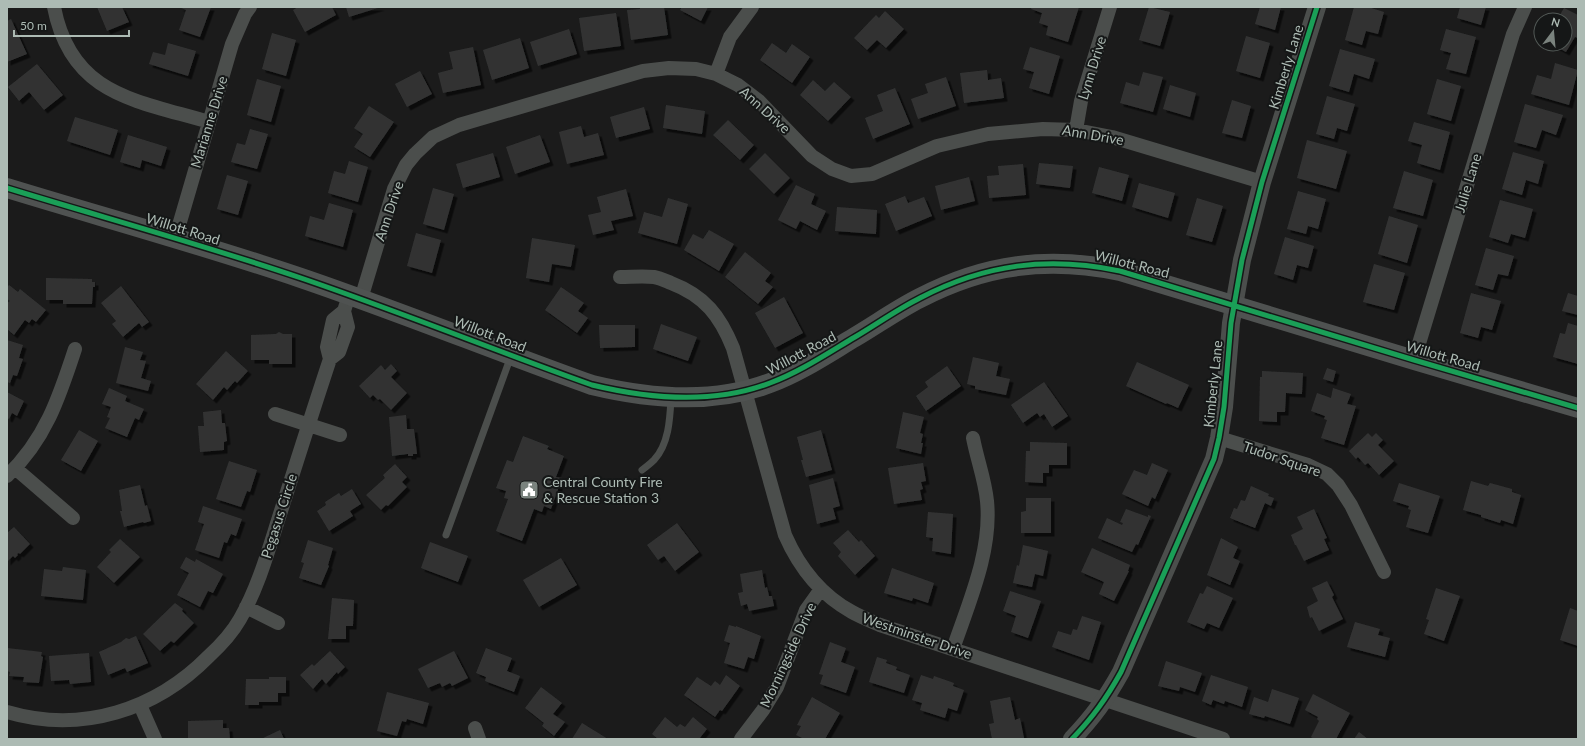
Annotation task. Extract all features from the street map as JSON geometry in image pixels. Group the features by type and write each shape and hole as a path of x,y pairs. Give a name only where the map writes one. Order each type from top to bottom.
{"main road":[{"name":"Willott Road","path":"7,188 252,262 352,302 592,385 622,393 671,398 694,398 744,391 770,384 810,364 918,298 938,289 981,273 1019,265 1043,263 1092,265 1147,278 1233,306 1578,408"}],"street":[{"path":"54,7 58,26 67,46 78,64 104,87 122,96 208,122"},
{"name":"Marianne Drive","path":"175,239 232,44 245,14 250,7"},
{"path":"716,74 730,36 752,7"},
{"name":"Lynn Drive","path":"1076,130 1081,101 1110,7"},
{"name":"Kimberly Lane","path":"1072,739 1090,720 1106,699 1121,672 1190,517 1214,459 1224,407 1233,306 1242,260 1262,182 1317,7"},
{"name":"Julie Lane","path":"1414,360 1513,34 1525,7"},
{"name":"Ann Drive","path":"352,302 394,189 406,165 433,137 459,125 643,71 669,68 696,69 716,74 738,85 759,101 812,156 832,169 851,176 872,174 937,146 988,134 1043,129 1076,130 1145,146 1262,182"},
{"name":"Westminster Drive","path":"620,277 655,277 680,286 700,299 715,313 724,327 733,348 785,535 792,552 821,589 836,602 853,613 880,625 1223,739"},
{"name":"Pegasus Circle","path":"7,712 36,718 61,720 107,715 140,705 180,682 197,669 229,635 240,620 264,564 330,359 339,352 348,327 352,302"},
{"path":"73,518 11,472 35,443 56,407 75,349"},
{"path":"275,414 340,435"},
{"path":"953,649 977,577 984,552 987,530 987,500 973,438"},
{"name":"Tudor Square","path":"1219,438 1308,465 1327,474 1338,485 1351,505 1384,572"},
{"name":"Morningside Drive","path":"741,739 764,710 777,687 806,610 821,589"},
{"path":"246,607 278,623"},
{"path":"140,705 155,739"}],"lane":[{"path":"446,536 511,356"},
{"path":"642,470 655,459 662,446 670,421 671,398"}],"building":[{"path":"97,7 122,7 129,22 107,31"},
{"path":"179,7 211,7 200,37 179,30 186,10"},
{"path":"298,7 332,7 336,15 305,32 293,10"},
{"path":"346,7 381,7 349,17"},
{"path":"640,7 664,7 668,35 631,40 627,10 640,9"},
{"path":"682,7 708,7 701,21 680,10"},
{"path":"1032,7 1079,7 1068,42 1046,35 1048,26 1039,23 1042,13 1031,9"},
{"path":"1149,7 1170,12 1160,46 1139,40"},
{"path":"1260,7 1281,7 1275,30 1255,24"},
{"path":"1354,7 1368,7 1384,12 1378,34 1366,31 1362,45 1345,40"},
{"path":"1460,7 1486,7 1481,25 1457,18"},
{"path":"1564,8 1572,12 1562,12"},
{"path":"885,11 904,29 886,48 877,40 867,50 854,38 876,15 879,18"},
{"path":"1573,12 1578,15 1578,38 1575,37 1573,40"},
{"path":"616,13 621,46 584,51 579,18"},
{"path":"11,19 27,54 7,62 7,21"},
{"path":"569,29 577,54 538,66 530,42"},
{"path":"1446,29 1476,37 1466,74 1446,69 1451,53 1440,50"},
{"path":"272,33 296,40 286,76 262,69"},
{"path":"1246,36 1270,43 1260,78 1236,71"},
{"path":"520,38 529,68 492,80 483,50"},
{"path":"168,43 196,51 188,76 149,64 153,52 165,55"},
{"path":"772,43 786,53 792,44 810,57 792,83 760,60"},
{"path":"473,47 481,85 443,93 438,73 453,69 449,52"},
{"path":"1030,47 1060,56 1049,94 1029,88 1034,72 1023,69"},
{"path":"1340,49 1375,59 1369,79 1354,74 1349,92 1329,86"},
{"path":"1555,63 1578,70 1569,105 1531,94 1537,75 1551,79"},
{"path":"37,64 63,95 44,110 29,92 19,101 8,87"},
{"path":"987,70 988,80 1001,78 1004,98 964,103 960,73"},
{"path":"420,71 432,94 407,107 395,84"},
{"path":"1143,72 1163,77 1153,112 1120,103 1126,82 1139,86"},
{"path":"946,77 956,106 918,119 911,99 928,93 925,84"},
{"path":"257,79 281,86 271,122 247,115"},
{"path":"1437,79 1461,86 1451,121 1427,114"},
{"path":"813,80 825,91 834,82 851,97 828,121 800,95"},
{"path":"1170,85 1196,93 1190,117 1163,109"},
{"path":"895,88 910,124 873,139 865,118 883,111 877,95"},
{"path":"1327,96 1355,104 1347,131 1337,128 1334,139 1316,134"},
{"path":"1232,100 1251,106 1242,138 1222,133"},
{"path":"1525,104 1563,115 1556,135 1542,130 1536,148 1514,142"},
{"path":"666,105 705,111 702,134 663,128"},
{"path":"369,106 394,122 370,157 354,147 363,134 354,128"},
{"path":"644,107 650,129 616,138 610,117"},
{"path":"75,117 118,130 110,155 67,141"},
{"path":"728,120 754,145 740,160 713,135"},
{"path":"1414,122 1450,132 1440,170 1417,163 1422,145 1408,141"},
{"path":"581,126 584,137 598,133 604,155 567,164 559,132"},
{"path":"250,129 268,134 257,169 231,162 237,143 245,145"},
{"path":"128,135 167,147 161,166 142,160 140,168 120,162"},
{"path":"540,135 550,162 515,174 506,147"},
{"path":"1307,140 1347,151 1336,189 1297,178"},
{"path":"1513,152 1544,161 1538,184 1526,180 1522,195 1502,189"},
{"path":"493,153 500,177 463,188 456,164"},
{"path":"765,153 790,178 774,194 749,169"},
{"path":"349,161 368,167 358,202 328,193 334,171 345,174"},
{"path":"1039,163 1073,166 1070,188 1036,184"},
{"path":"1023,164 1026,195 989,198 987,176 999,175 998,166"},
{"path":"1099,167 1129,175 1122,201 1092,193"},
{"path":"1404,171 1433,180 1423,216 1393,208"},
{"path":"227,175 248,181 238,215 217,209"},
{"path":"969,177 975,201 941,210 935,186"},
{"path":"1139,183 1175,193 1168,218 1132,207"},
{"path":"796,185 815,194 811,204 826,211 817,230 800,221 796,229 778,220"},
{"path":"433,188 454,194 444,230 423,224"},
{"path":"626,189 633,216 611,221 614,230 593,235 588,215 601,212 597,197"},
{"path":"1298,191 1326,199 1318,229 1308,226 1306,234 1287,229"},
{"path":"905,196 908,203 924,197 932,216 896,231 885,204"},
{"path":"668,198 688,204 677,244 638,233 644,212 662,217"},
{"path":"1197,198 1223,206 1212,242 1186,235"},
{"path":"1500,200 1533,209 1525,238 1511,234 1508,243 1489,237"},
{"path":"329,203 353,210 343,247 305,236 310,216 324,220"},
{"path":"837,207 877,210 876,234 835,231"},
{"path":"1389,216 1418,225 1407,263 1378,254"},
{"path":"709,230 734,244 719,271 684,250 693,234 703,239"},
{"path":"416,233 441,240 432,273 407,266"},
{"path":"1285,237 1314,246 1308,268 1297,265 1293,280 1274,274"},
{"path":"532,238 575,245 571,267 552,264 549,282 526,278"},
{"path":"1486,248 1514,256 1508,276 1498,274 1493,290 1475,285"},
{"path":"745,252 771,273 765,281 773,287 758,304 725,277"},
{"path":"1374,264 1405,273 1394,310 1363,302"},
{"path":"46,278 92,279 92,282 95,282 95,287 93,287 92,304 63,304 63,300 46,300"},
{"path":"9,285 18,292 20,289 46,310 36,322 32,319 29,323 25,320 14,335 7,329 7,303 10,301 7,299 7,288"},
{"path":"121,286 149,322 142,327 139,323 123,337 112,324 116,321 101,303"},
{"path":"561,287 584,303 578,311 588,318 577,333 545,310"},
{"path":"1471,293 1501,301 1492,330 1481,327 1478,338 1460,333"},
{"path":"1568,293 1578,296 1578,315 1562,311"},
{"path":"784,297 803,333 775,348 755,313"},
{"path":"1568,323 1578,326 1578,364 1553,357 1560,333 1565,334"},
{"path":"661,324 697,337 688,361 653,349"},
{"path":"599,325 635,325 635,347 600,348"},
{"path":"279,332 283,334 292,334 292,364 269,364 269,360 251,360 251,335 276,334"},
{"path":"7,340 23,345 19,358 23,359 17,376 13,375 10,383 7,382"},
{"path":"125,347 143,352 140,360 146,361 141,378 151,381 148,391 116,383"},
{"path":"226,351 248,371 237,383 235,381 227,390 224,387 213,400 196,384"},
{"path":"973,357 999,363 996,376 1010,379 1006,395 975,389 975,386 967,384"},
{"path":"1137,362 1189,385 1178,408 1126,386"},
{"path":"391,364 397,371 391,377 407,393 391,410 380,399 378,400 373,395 370,398 359,386 381,365 385,370"},
{"path":"947,366 961,386 926,411 916,396 928,387 925,382"},
{"path":"1327,368 1336,371 1333,382 1323,379"},
{"path":"1262,371 1303,373 1302,394 1286,393 1285,412 1277,412 1277,422 1259,421 1260,377 1262,377"},
{"path":"1044,382 1068,416 1052,427 1044,414 1040,417 1037,413 1023,423 1011,405"},
{"path":"109,388 127,396 125,401 144,409 139,420 135,418 127,437 105,428 110,418 107,417 111,407 102,404"},
{"path":"1333,388 1351,394 1347,404 1356,406 1344,445 1321,438 1327,420 1324,419 1325,416 1311,411 1317,393 1331,398"},
{"path":"7,392 24,401 17,416 12,413 9,419 7,418"},
{"path":"221,410 222,423 225,423 227,441 224,442 224,450 200,452 198,426 204,426 203,412"},
{"path":"903,412 924,417 920,433 923,434 921,454 896,448"},
{"path":"406,415 407,429 414,429 417,454 413,454 413,456 408,456 408,454 392,456 389,417"},
{"path":"79,430 98,441 81,471 61,460"},
{"path":"821,430 832,470 806,477 797,437"},
{"path":"1368,433 1372,437 1376,433 1383,440 1378,445 1394,461 1379,475 1368,463 1365,465 1358,457 1356,459 1349,451"},
{"name":"Central County Fire & Rescue Station 3","path":"523,436 549,446 547,449 564,456 556,477 562,478 551,509 544,506 542,512 534,509 522,541 496,531 508,499 504,498 506,491 496,488 507,460 513,462"},
{"path":"1030,442 1067,443 1067,465 1049,465 1049,473 1043,473 1043,483 1025,482 1026,451 1030,451"},
{"path":"229,461 257,470 250,492 247,491 241,507 216,499"},
{"path":"923,463 926,481 921,482 923,489 920,490 922,500 894,504 888,468"},
{"path":"1152,463 1168,470 1155,499 1152,497 1148,506 1122,494 1134,470 1147,475"},
{"path":"395,464 407,477 402,482 407,487 388,506 386,505 381,510 366,495 385,478 383,475"},
{"path":"833,478 840,506 833,508 836,519 817,524 809,485"},
{"path":"1471,481 1488,486 1490,483 1512,489 1512,492 1521,495 1513,524 1501,520 1500,523 1481,517 1481,515 1463,510"},
{"path":"1399,483 1440,496 1428,533 1406,527 1411,510 1408,509 1409,506 1393,501"},
{"path":"140,485 145,506 147,505 151,521 124,527 120,511 122,511 119,490"},
{"path":"1251,486 1269,494 1268,496 1274,498 1271,506 1265,503 1255,528 1230,518 1234,508 1237,509 1241,500 1245,501"},
{"path":"352,489 361,504 350,511 353,516 329,531 317,511 326,505 325,502 339,493 341,496"},
{"path":"1026,498 1051,498 1051,533 1021,533 1021,512 1026,511"},
{"path":"203,506 242,519 236,536 231,534 227,543 224,542 219,558 195,550 204,524 198,522"},
{"path":"1126,509 1148,517 1148,515 1151,516 1138,545 1136,544 1132,552 1098,538 1107,518 1122,525 1123,523 1120,522"},
{"path":"1314,509 1327,538 1324,539 1329,550 1304,561 1291,535 1303,529 1297,517"},
{"path":"928,512 953,514 951,554 932,551 933,538 926,537"},
{"path":"677,523 699,552 675,571 664,556 658,560 647,545"},
{"path":"14,527 30,544 20,554 17,554 18,555 15,558 13,556 7,562 7,533"},
{"path":"848,530 859,542 861,540 875,556 855,575 838,556 841,552 833,543"},
{"path":"1221,538 1238,547 1233,558 1240,561 1230,585 1207,575"},
{"path":"120,539 140,557 114,583 97,567 111,552 109,550"},
{"path":"308,540 333,548 329,566 321,585 299,578 304,563 301,562"},
{"path":"430,542 468,556 458,582 421,568"},
{"path":"1023,545 1048,551 1043,576 1035,574 1032,587 1013,583 1017,565 1019,566"},
{"path":"1092,548 1130,565 1129,571 1114,601 1099,594 1104,582 1081,572"},
{"path":"186,557 195,562 196,559 223,574 213,593 208,591 200,607 177,595 189,573 180,568"},
{"path":"561,558 577,585 539,607 523,580"},
{"path":"63,567 86,570 83,600 41,596 44,569 62,571"},
{"path":"892,568 934,583 928,603 913,598 912,601 884,593"},
{"path":"762,570 765,588 767,587 769,596 772,596 774,606 749,611 747,604 741,606 738,593 743,592 740,574"},
{"path":"1327,581 1334,595 1332,597 1343,619 1319,631 1312,617 1310,618 1307,607 1318,601 1312,588"},
{"path":"1207,586 1233,598 1219,628 1207,623 1204,629 1187,622 1200,593 1203,594"},
{"path":"1436,588 1460,596 1444,641 1424,634 1429,620 1426,619"},
{"path":"1010,591 1041,601 1028,638 1011,632 1016,616 1003,611"},
{"path":"332,598 354,600 353,626 346,626 346,639 328,639"},
{"path":"175,603 183,609 182,611 194,623 174,643 171,641 160,651 143,634"},
{"path":"1570,608 1578,611 1578,646 1560,640"},
{"path":"1082,616 1101,622 1089,660 1052,647 1058,631 1071,635 1073,629 1077,630"},
{"path":"1355,622 1380,629 1378,635 1390,638 1385,657 1347,647"},
{"path":"729,625 736,626 761,636 754,659 748,657 744,669 724,663 730,643 724,641"},
{"path":"136,636 148,663 127,672 125,668 108,675 99,652 121,642 126,638 129,639"},
{"path":"830,642 846,648 841,662 855,667 846,693 820,684 823,675 819,674"},
{"path":"7,648 42,652 41,656 43,657 39,683 23,682 24,677 9,676 10,672 7,671"},
{"path":"486,648 512,658 507,671 520,676 514,692 485,681 486,677 476,673"},
{"path":"330,651 345,667 338,674 337,672 326,684 322,679 313,689 300,675 312,664 314,666"},
{"path":"454,651 468,678 452,686 450,683 442,687 440,683 428,688 418,669"},
{"path":"89,653 91,682 70,684 69,680 51,681 49,656"},
{"path":"877,657 887,660 886,663 897,667 896,670 910,675 904,693 869,682"},
{"path":"1166,661 1202,673 1195,692 1180,687 1179,691 1158,686"},
{"path":"726,675 740,686 722,711 720,710 715,717 684,695 697,677 711,686 715,681 720,685"},
{"path":"921,675 933,679 934,676 954,683 953,686 964,690 957,711 948,708 945,718 920,710 922,703 912,700"},
{"path":"1211,675 1248,687 1242,707 1225,701 1224,704 1213,700 1211,705 1202,701"},
{"path":"269,677 286,677 286,693 278,693 278,702 259,702 259,705 245,705 246,679 269,679"},
{"path":"541,687 562,703 553,714 565,722 554,736 542,726 544,723 525,708"},
{"path":"1272,689 1299,698 1290,724 1265,716 1264,718 1249,714 1254,697 1268,702"},
{"path":"387,692 429,703 423,724 407,719 406,722 402,721 397,736 377,731"},
{"path":"1313,694 1350,713 1336,739 1314,739 1311,737 1319,721 1317,719 1318,717 1305,710"},
{"path":"812,697 840,713 825,739 804,739 796,735 801,726 797,725"},
{"path":"1010,697 1015,720 1020,718 1024,738 992,739 989,724 994,723 990,701"},
{"path":"665,717 677,727 680,724 685,727 693,717 707,729 699,739 658,739 652,734"},
{"path":"223,720 223,728 229,728 230,739 188,739 188,721"},
{"path":"582,723 608,739 572,739"},
{"path":"280,730 284,739 261,739"},
{"path":"1359,732 1368,739 1354,739"}],"cycle path":[{"path":"1072,739 1099,707 1121,672 1214,459 1224,407 1231,323 1242,260 1262,182 1317,7"},
{"path":"7,188 265,266 374,304 592,385 636,394 681,398 726,395 748,390 781,379 803,368 904,307 944,286 969,277 1017,266 1068,264 1093,266 1120,271 1578,408"}],"place":[{"name":"Central County Fire & Rescue Station 3","path":"529,490"}]}
